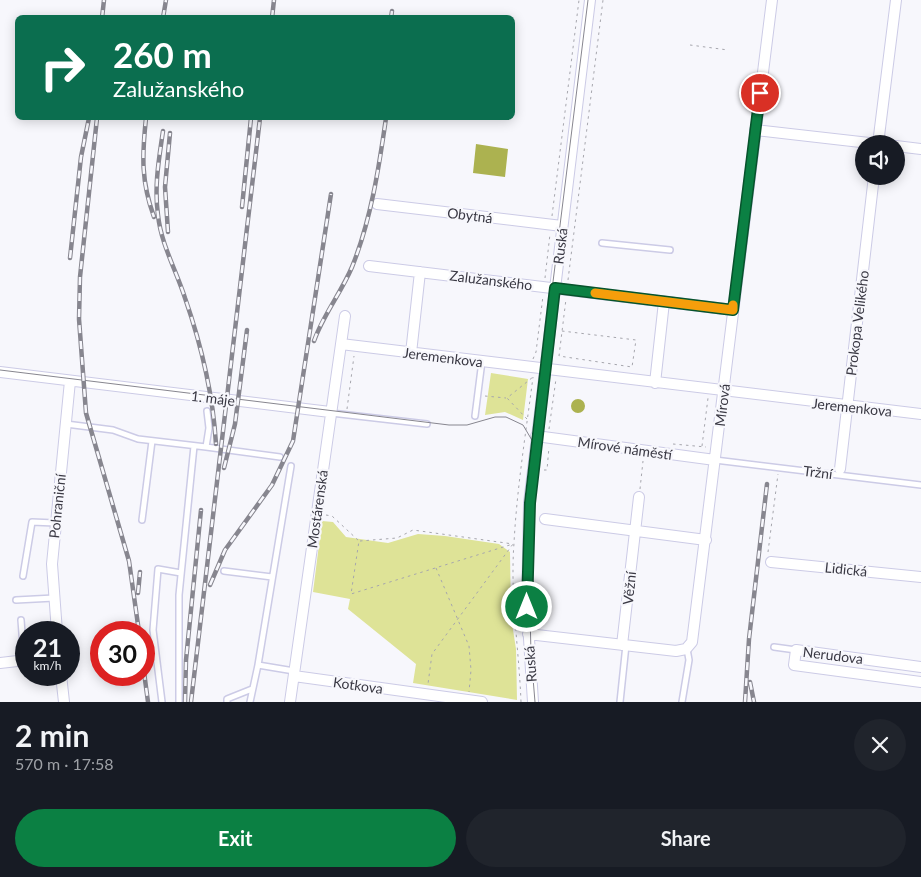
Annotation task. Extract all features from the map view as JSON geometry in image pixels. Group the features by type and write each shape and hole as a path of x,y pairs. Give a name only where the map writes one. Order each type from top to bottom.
{"street":[{"name":"Ruská","path":"533,702 528,634 527,552 533,468 555,288 557,225 590,0"},
{"name":"Mírová","path":"686,648 694,638 772,0"},
{"path":"879,135 896,0"},
{"path":"756,130 855,141"},
{"path":"905,147 921,149"},
{"name":"Prokopa Velikého","path":"840,469 873,185"},
{"name":"Obytná","path":"377,204 557,225"},
{"name":"Zalužanského","path":"369,266 733,310"},
{"path":"411,353 420,272"},
{"path":"655,383 664,302"},
{"name":"Mostárenská","path":"290,702 345,316"},
{"name":"Jeremenkova","path":"341,344 482,361 532,372 544,369"},
{"path":"544,369 723,392"},
{"name":"1. máje","path":"0,372 330,412"},
{"name":"Pohraniční","path":"56,621 52,564 70,381"},
{"name":"Jeremenkova","path":"723,392 921,414"},
{"name":"Mírové náměstí","path":"536,436 715,460"},
{"name":"Věžní","path":"624,645 639,497"},
{"path":"546,518 706,540"},
{"name":"Lidická","path":"771,562 921,577"},
{"path":"528,634 676,651 686,648"},
{"name":"Nerudova","path":"921,667 796,650 794,665 921,682"},
{"path":"0,663 15,661"},
{"name":"Kotkova","path":"294,674 482,702"},
{"path":"62,686 64,702"}],"lane":[{"path":"602,244 670,250"},
{"path":"474,416 482,361"},
{"path":"206,448 207,411"},
{"name":"1. máje","path":"330,412 427,424"},
{"path":"66,424 113,430 138,439 280,456"},
{"path":"142,520 152,441"},
{"path":"179,702 178,658 181,573 194,446"},
{"name":"Tržní","path":"715,460 921,485"},
{"path":"250,702 258,665 291,466"},
{"path":"23,576 32,522 55,523"},
{"path":"162,702 153,630 158,569 181,573"},
{"path":"224,571 272,577"},
{"path":"16,600 54,598"},
{"path":"620,702 624,645"},
{"path":"774,647 796,650"},
{"path":"682,702 689,660 686,648"},
{"path":"258,665 294,674"},
{"path":"227,702 228,699 252,689"}],"path":[{"path":"477,395 507,398 528,419 532,372 544,287 557,225 580,0"},
{"path":"562,331 636,340 632,367 559,356 567,289 603,0"},
{"path":"690,45 728,50"},
{"path":"346,414 355,351"},
{"path":"507,398 532,372"},
{"path":"550,422 556,378"},
{"path":"702,447 710,390"},
{"path":"533,468 547,470 549,448 551,445"},
{"path":"639,497 644,450"},
{"path":"771,562 768,557 779,467"},
{"path":"317,514 332,516 360,541 397,538 413,530 514,544"},
{"path":"360,541 351,594 514,544"},
{"path":"427,694 432,654 514,544"},
{"path":"436,568 469,646 471,670 468,700"}],"shaded area":[{"path":"476,144 508,149 505,177 473,173"},
{"path":"491,373 528,379 523,420 505,412 485,415"},
{"path":"578,399 583,401 585,406 583,411 578,413 573,411 571,406 573,401"},
{"path":"322,521 333,522 346,537 388,543 418,534 445,536 499,544 510,552 511,617 516,649 517,700 413,683 416,664 348,609 350,599 313,592"}],"tram line":[{"path":"533,443 588,0"},
{"path":"0,370 449,425 467,425 495,417 506,417 523,425 533,442 535,457 529,572 531,654 535,702"}],"railway":[{"path":"102,15 104,0"},
{"path":"164,15 166,0"},
{"path":"272,15 274,0"},
{"path":"391,15 392,11"},
{"path":"70,258 81,157 89,120"},
{"path":"97,120 80,277 79,319 86,413 129,561 137,621"},
{"path":"146,120 144,144 145,180 154,217"},
{"path":"242,207 251,120"},
{"path":"191,702 260,120"},
{"path":"314,341 322,322 348,277 359,249 374,193 386,120"},
{"path":"163,131 157,183 160,226 165,247 191,315 201,351 209,388 216,444"},
{"path":"168,232 165,187 170,133"},
{"path":"210,585 225,550 272,485 293,441 331,194"},
{"path":"224,468 235,424 247,330"},
{"path":"745,702 749,639 767,484"},
{"path":"185,702 186,660 201,510"},
{"path":"138,593 140,572"},
{"path":"750,682 754,702"},
{"path":"146,686 148,702"}],"slow traffic":[{"path":"595,293 733,310 733,305"}],"route":[{"path":"527,607 527,552 530,503 555,288 733,310 760,93"}]}
